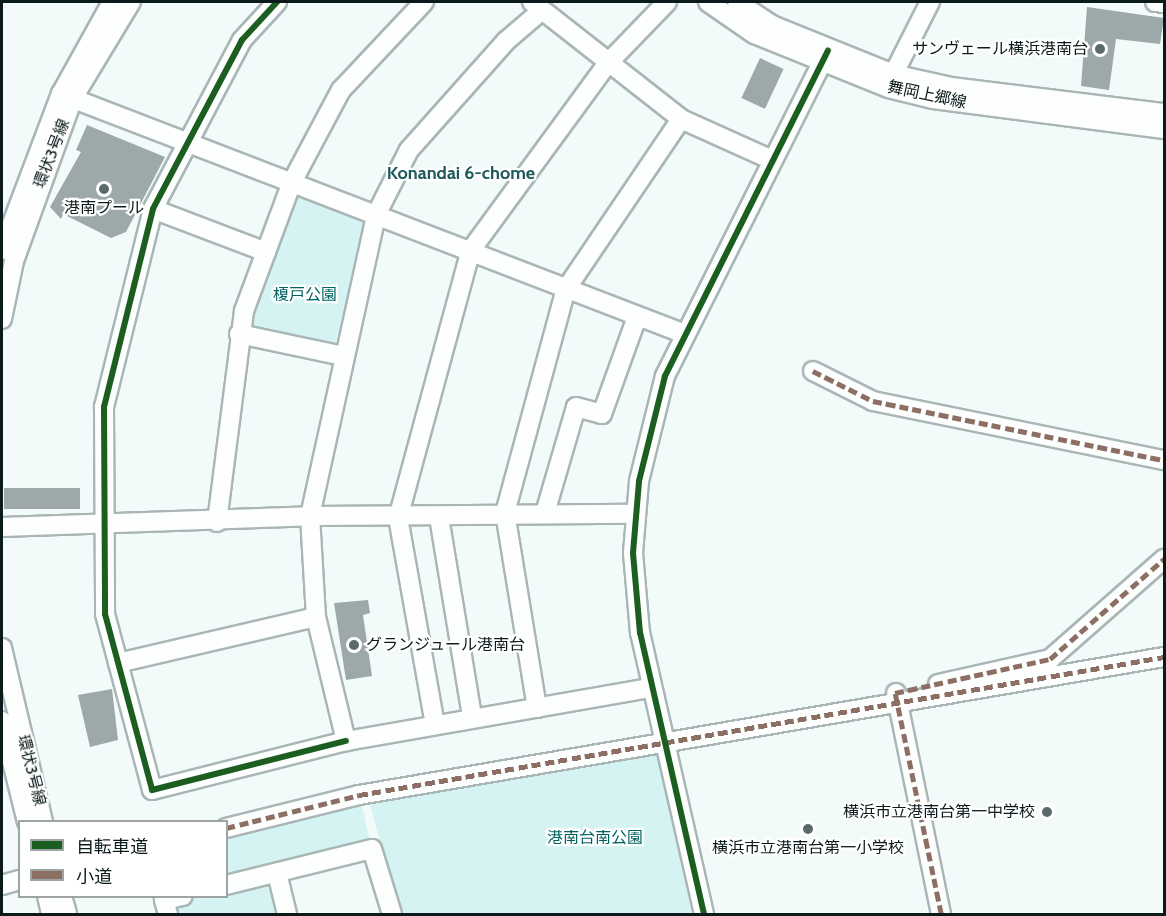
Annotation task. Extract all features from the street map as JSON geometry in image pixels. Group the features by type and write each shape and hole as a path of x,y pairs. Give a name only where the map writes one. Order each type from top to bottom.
{"street":[{"name":"環状3号線","path":"2,250 67,96 112,2"},
{"name":"環状3号線","path":"2,319 14,261 67,96 131,2"},
{"path":"277,2 242,40 153,209 104,407 105,614 152,790 346,741 472,717 651,688"},
{"path":"217,522 239,334 292,182 341,90 424,2"},
{"path":"435,725 398,518 471,250 609,63 667,2"},
{"name":"舞岡上郷線","path":"708,2 754,34 891,81 933,99 1164,129"},
{"name":"舞岡上郷線","path":"737,2 824,57"},
{"path":"891,81 930,2"},
{"path":"1155,2 1164,3"},
{"path":"346,741 316,617 310,516 376,215 409,150 536,7 681,119 770,159"},
{"path":"704,915 651,688 634,593 634,514 654,412 685,334 770,159 824,57"},
{"name":"舞岡上郷線","path":"891,81 1164,113"},
{"path":"67,96 471,250 637,318 685,334"},
{"path":"537,708 505,513 566,289 681,119"},
{"path":"153,209 266,252"},
{"path":"545,513 576,407 602,414 637,318"},
{"path":"239,334 344,356"},
{"path":"813,371 873,401 1164,460"},
{"path":"2,527 106,522 217,522 310,516 398,518 505,513 634,514"},
{"path":"439,517 472,717"},
{"path":"941,915 895,693 1050,659 1164,559"},
{"path":"118,663 316,617"},
{"name":"環状3号線","path":"2,648 43,820"},
{"path":"228,828 359,795 663,741 1164,657"},
{"name":"環状3号線","path":"2,721 27,820"},
{"path":"228,885 372,849 392,915"},
{"path":"277,873 287,915"},
{"path":"2,885 18,881"},
{"path":"47,898 51,915"},
{"path":"62,898 67,915"},
{"path":"168,915 164,900 177,898"}],"green space":[{"name":"榎戸公園","path":"300,195 361,219 365,225 334,349 247,326 295,198"},
{"name":"港南台南公園","path":"656,748 692,914 399,914 369,800"},
{"path":"359,795 372,849 277,873 287,914 168,914 176,898 228,898 228,828"}],"building":[{"name":"サンヴェール横浜港南台","path":"1087,7 1164,18 1160,44 1116,39 1109,90 1081,86"},
{"path":"760,58 784,69 765,109 741,98"},
{"name":"港南プール","path":"87,125 165,157 126,232 111,238 63,214 61,219 50,207 81,152 76,150"},
{"path":"4,488 80,488 80,509 4,509"},
{"name":"グランジュール港南台","path":"368,600 370,613 363,615 372,676 346,680 334,603"},
{"path":"112,689 118,740 90,747 78,695"}],"marked path":[{"path":"813,371 873,401 1164,460"},
{"path":"941,914 895,693 1050,659 1164,559"},
{"path":"228,828 359,795 1164,657"}],"cycle path":[{"path":"277,2 242,40 153,209 104,407 105,614 152,790 346,741"},
{"path":"704,914 640,633 633,553 639,481 665,376 828,50"}],"place":[{"name":"サンヴェール横浜港南台","path":"1100,49"},
{"name":"港南プール","path":"104,189"},
{"name":"グランジュール港南台","path":"354,645"},
{"name":"横浜市立港南台第一中学校","path":"1047,812"},
{"name":"横浜市立港南台第一小学校","path":"808,829"}],"district":[{"name":"Konandai 6-chome","path":"461,173"}]}
